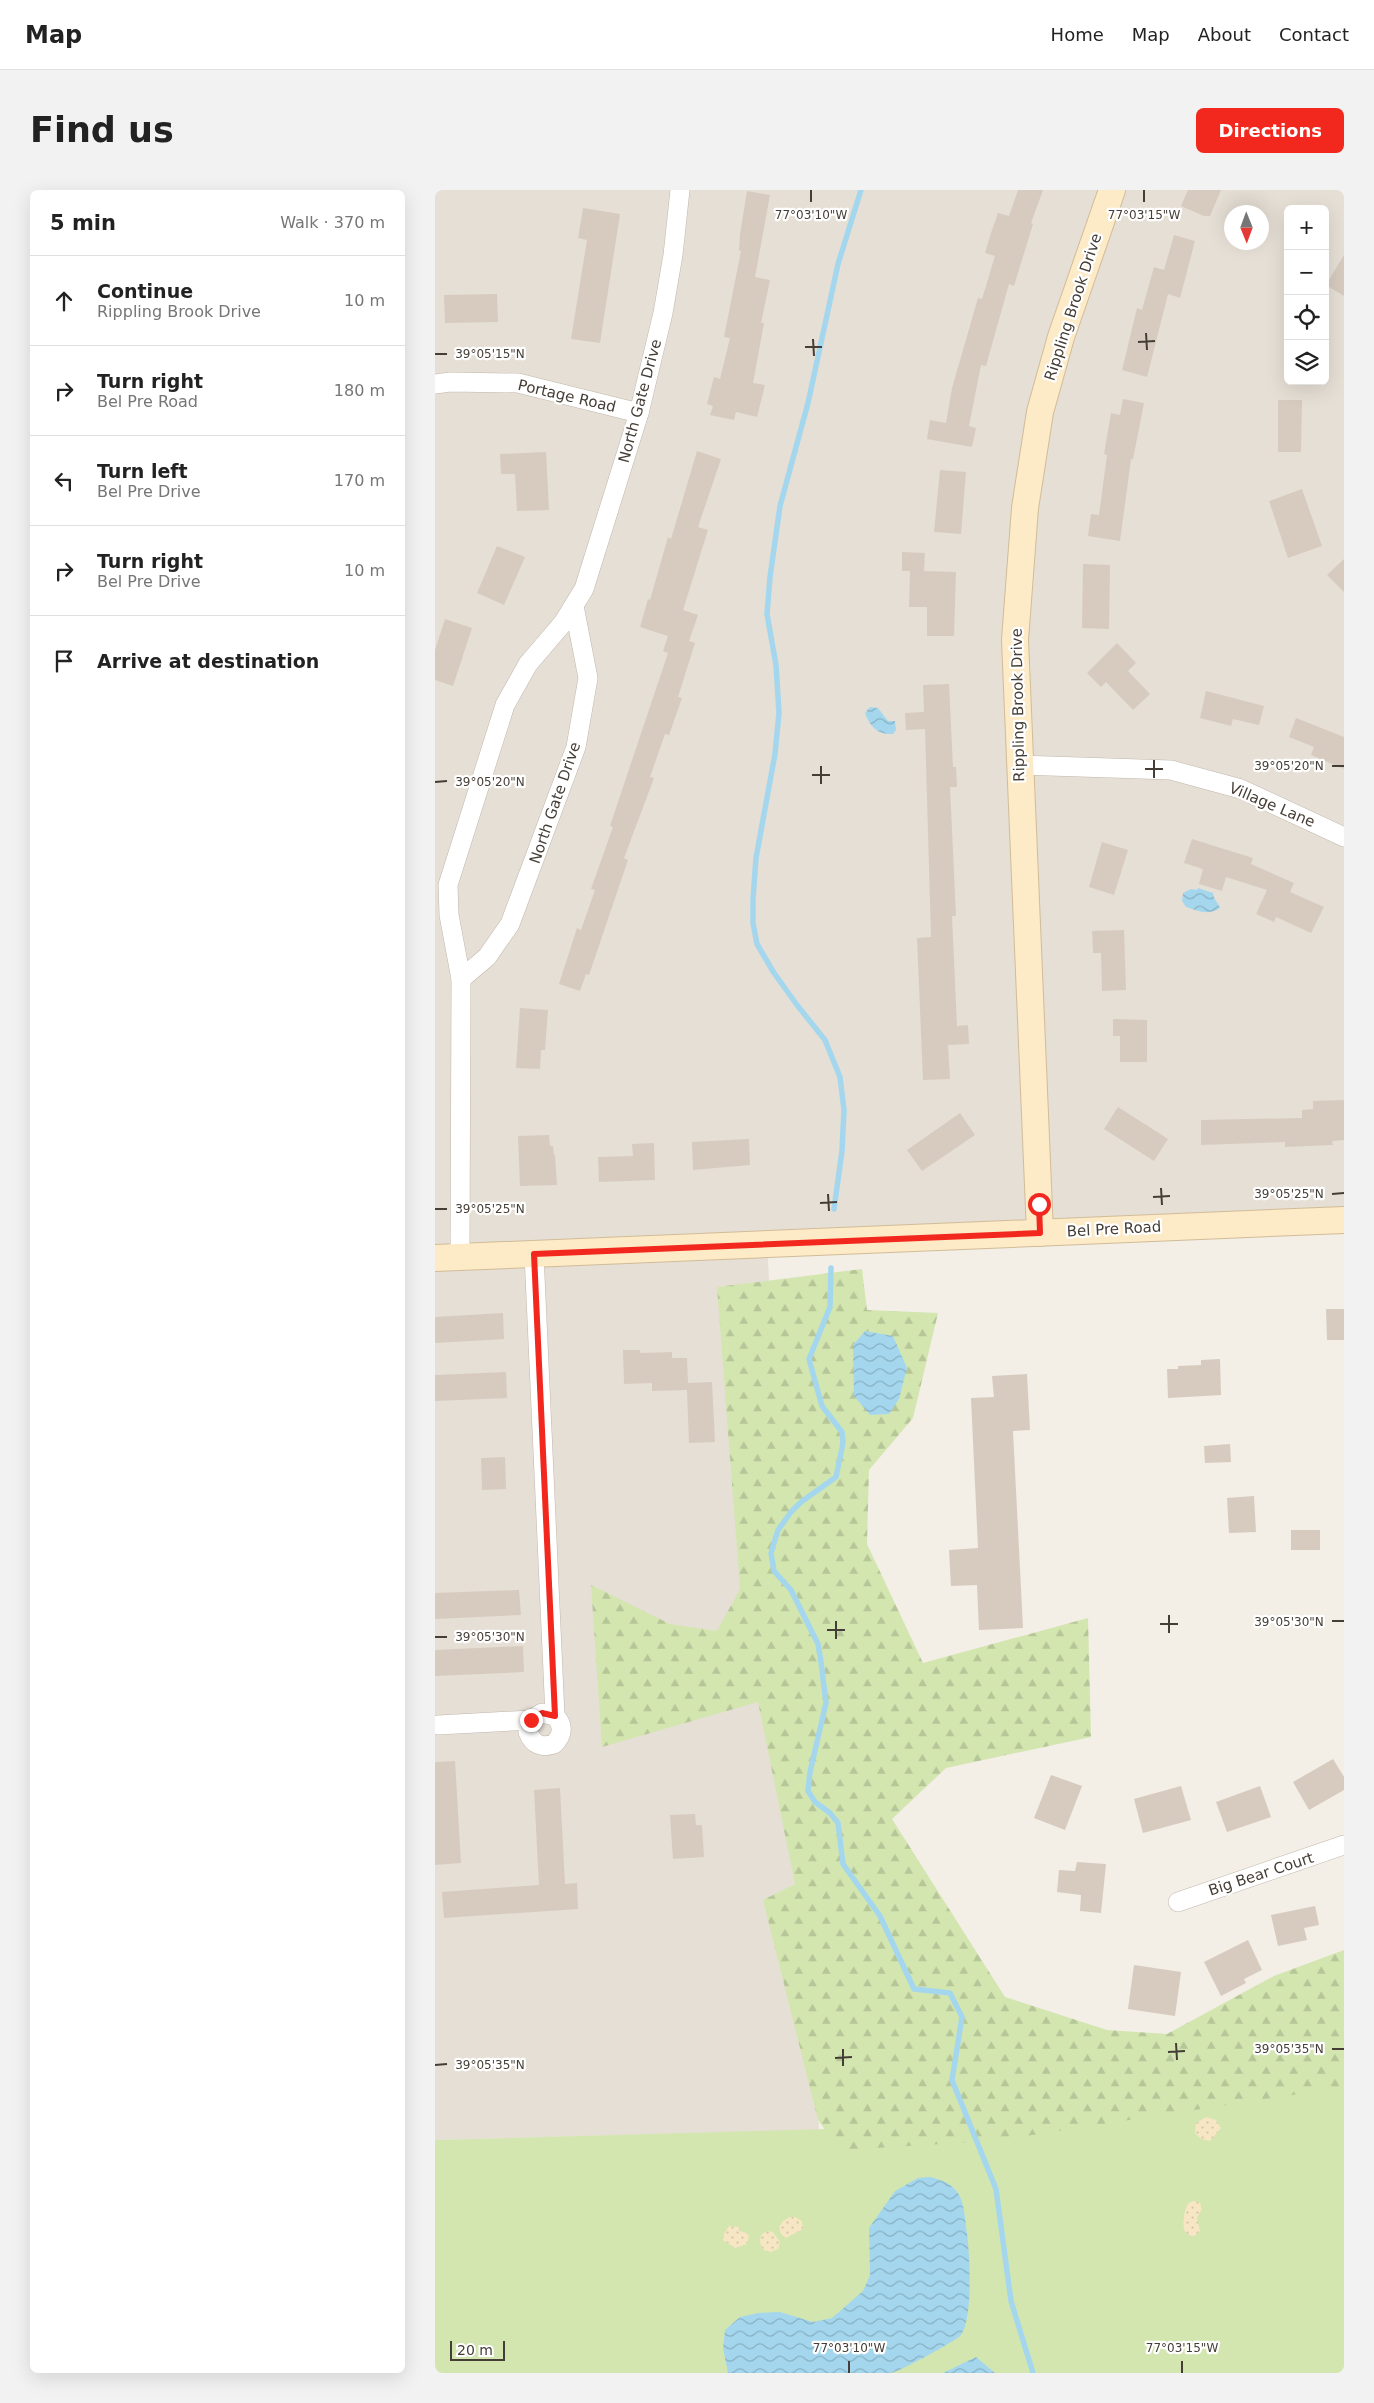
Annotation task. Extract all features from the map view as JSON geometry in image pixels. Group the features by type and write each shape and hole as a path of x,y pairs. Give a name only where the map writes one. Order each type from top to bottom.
{"street":[{"name":"North Gate Drive","path":"447,1257 461,978 449,915 448,885 505,705 529,664 563,623 584,589 639,413 663,313 673,255 680,190"},
{"name":"Rippling Brook Drive","path":"1040,1233 1015,640 1025,508 1040,412 1061,338 1112,190"},
{"name":"Portage Road","path":"435,384 450,382 518,383 639,413"},
{"name":"North Gate Drive","path":"461,978 487,956 510,924 576,747 588,678 574,606"},
{"name":"Village Lane","path":"1019,765 1171,770 1241,789 1344,837"},
{"name":"Bel Pre Road","path":"447,1257 1344,1220"},
{"path":"531,1720 528,1732 530,1738 535,1743 548,1746 554,1744 561,1734 559,1721 555,1716 534,1254"},
{"path":"438,1725 531,1720 542,1713 555,1716"},
{"name":"Big Bear Court","path":"1178,1902 1344,1845"}],"shaded area":[{"path":"435,190 1344,190 1344,1217 767,1245 819,2130 435,2140"}],"green space":[{"path":"862,1269 867,1310 938,1313 913,1418 869,1470 867,1544 923,1663 1088,1618 1091,1737 946,1768 892,1819 1005,1997 1107,2030 1167,2034 1274,1976 1344,1950 1344,2087 993,2141 840,2150 818,2120 763,1900 795,1884 758,1702 602,1747 591,1585 670,1624 717,1631 740,1589 717,1287"},
{"path":"1344,2073 1344,2373 435,2373 435,2140 1007,2124"}],"sand":[{"path":"1206,2117 1216,2120 1221,2128 1210,2141 1201,2139 1195,2133 1196,2123"},
{"path":"1194,2201 1200,2203 1202,2209 1197,2218 1200,2231 1193,2237 1185,2232 1184,2221 1188,2203"},
{"path":"790,2217 795,2217 802,2221 803,2229 786,2238 781,2234 779,2227 783,2221"},
{"path":"729,2226 739,2227 739,2231 747,2233 749,2236 747,2244 735,2248 723,2240"},
{"path":"767,2231 773,2232 780,2242 778,2249 771,2252 764,2250 760,2243 761,2235"}],"water":[{"path":"870,707 878,708 888,721 895,721 896,730 893,734 883,733 872,726 865,713"},
{"path":"1198,888 1213,893 1220,908 1207,912 1186,907 1182,901 1183,893 1191,889 1197,890"},
{"path":"865,1331 893,1336 907,1368 899,1399 889,1414 870,1415 854,1396 853,1345"},
{"path":"930,2177 950,2185 956,2190 963,2204 968,2243 970,2286 965,2327 961,2335 927,2356 891,2373 728,2373 723,2348 725,2330 740,2317 758,2313 780,2312 813,2322 832,2318 863,2291 870,2275 869,2228 895,2191 918,2178"},
{"path":"976,2357 995,2373 943,2373"}],"building":[{"path":"1018,190 1043,190 1031,223 1033,224 1014,286 1009,284 986,366 981,365 969,426 976,428 972,447 927,439 930,420 946,423 952,388 978,298 982,299 995,256 985,253 991,233 998,213 1009,216"},
{"path":"1188,190 1221,190 1210,216 1204,216 1181,206"},
{"path":"747,191 770,195 755,277 770,280 761,323 764,323 753,383 765,385 757,417 736,412 734,420 710,415 713,406 707,404 714,377 720,379 730,338 724,337 741,251 739,251 740,234"},
{"path":"583,208 620,214 600,343 571,339 587,240 578,238"},
{"path":"1174,235 1195,241 1180,298 1168,294 1147,377 1122,370 1137,308 1142,310 1154,267 1164,270"},
{"path":"1344,255 1344,296 1329,287 1329,280"},
{"path":"497,294 498,322 445,323 444,295"},
{"path":"1123,399 1144,403 1133,459 1131,459 1120,541 1088,536 1091,514 1099,515 1107,455 1104,454 1111,413 1120,415"},
{"path":"1278,400 1302,400 1301,452 1278,452"},
{"path":"697,451 721,459 698,527 708,530 683,610 698,615 689,641 695,643 678,697 682,698 669,735 665,734 650,777 654,778 624,858 628,860 589,975 586,974 580,991 559,984 577,928 581,930 595,890 591,889 613,827 610,826 668,653 663,651 668,636 640,627 648,599 650,600 668,537 671,539"},
{"path":"546,452 549,510 517,511 515,474 501,474 500,454"},
{"path":"940,470 966,472 961,534 934,532"},
{"path":"1302,489 1322,546 1288,558 1269,501"},
{"path":"497,546 525,557 504,605 477,593"},
{"path":"902,552 925,553 924,571 956,572 954,636 927,636 927,607 909,607 910,571 902,571"},
{"path":"1344,559 1344,592 1327,575"},
{"path":"1083,564 1110,565 1109,629 1082,628"},
{"path":"445,619 472,628 453,686 435,680 435,650"},
{"path":"1117,643 1136,663 1128,671 1150,694 1133,710 1106,682 1101,687 1087,673"},
{"path":"949,684 953,767 956,767 957,787 950,787 956,916 952,916 957,1026 968,1025 969,1044 948,1045 950,1079 923,1080 917,938 931,937 925,729 906,730 905,713 924,712 923,685"},
{"path":"1206,691 1264,706 1259,725 1233,719 1231,726 1200,718"},
{"path":"1296,718 1344,737 1344,769 1311,755 1314,747 1289,737"},
{"path":"1192,839 1253,858 1251,864 1294,883 1290,892 1324,907 1311,933 1276,917 1274,922 1256,914 1267,890 1226,877 1222,891 1199,884 1203,869 1184,863"},
{"path":"1102,842 1128,850 1114,895 1089,887"},
{"path":"1124,930 1126,990 1102,991 1101,953 1093,953 1092,931"},
{"path":"520,1008 548,1010 545,1050 541,1050 540,1069 516,1068"},
{"path":"1113,1019 1147,1020 1147,1062 1120,1062 1120,1036 1113,1036"},
{"path":"1344,1100 1344,1140 1332,1141 1333,1145 1285,1147 1285,1142 1201,1145 1201,1120 1302,1118 1302,1110 1313,1109 1313,1101"},
{"path":"1118,1107 1168,1139 1154,1161 1104,1129"},
{"path":"960,1113 975,1135 922,1171 907,1150"},
{"path":"549,1135 550,1146 553,1146 555,1155 557,1185 520,1186 518,1136"},
{"path":"749,1139 750,1165 693,1170 692,1142"},
{"path":"654,1143 655,1180 599,1182 598,1157 633,1156 632,1144"},
{"path":"1326,1309 1344,1309 1344,1340 1327,1340"},
{"path":"503,1313 504,1339 435,1343 435,1317"},
{"path":"623,1350 640,1350 640,1353 672,1352 672,1358 687,1358 688,1383 712,1382 715,1442 689,1443 687,1390 652,1391 652,1383 624,1384"},
{"path":"1220,1359 1221,1395 1168,1398 1167,1369 1178,1369 1178,1366 1201,1365 1201,1360"},
{"path":"506,1372 507,1398 435,1401 435,1375"},
{"path":"1027,1374 1030,1430 1013,1431 1023,1628 979,1630 977,1585 951,1586 949,1550 978,1548 971,1398 994,1397 992,1376"},
{"path":"1230,1444 1231,1462 1205,1463 1204,1446"},
{"path":"505,1457 506,1489 482,1490 481,1458"},
{"path":"1254,1496 1256,1532 1229,1533 1227,1498"},
{"path":"1291,1530 1320,1530 1320,1550 1291,1550"},
{"path":"519,1590 521,1615 435,1619 435,1593"},
{"path":"523,1646 524,1672 435,1676 435,1650"},
{"path":"1333,1759 1344,1777 1344,1790 1309,1810 1293,1782"},
{"path":"455,1761 461,1863 435,1865 435,1762"},
{"path":"1051,1775 1082,1786 1065,1830 1034,1818"},
{"path":"1181,1786 1191,1820 1143,1833 1134,1799"},
{"path":"1260,1786 1271,1817 1227,1832 1216,1802"},
{"path":"560,1788 565,1884 577,1883 578,1909 444,1918 442,1892 539,1885 534,1790"},
{"path":"695,1814 696,1825 702,1825 704,1857 673,1859 670,1815"},
{"path":"1077,1862 1106,1864 1101,1913 1080,1911 1081,1895 1057,1892 1059,1870 1075,1871"},
{"path":"1315,1906 1319,1925 1304,1928 1307,1940 1278,1946 1271,1915"},
{"path":"1248,1940 1262,1970 1244,1979 1246,1983 1221,1996 1204,1962"},
{"path":"1134,1965 1181,1972 1175,2016 1128,2009"}],"waterway":[{"path":"834,1209 842,1151 844,1110 840,1077 825,1040 774,973 757,944 753,923 753,899 756,858 775,754 779,713 776,665 767,614 780,506 808,403 838,264 861,190"},
{"path":"831,1268 830,1307 809,1359 822,1406 842,1432 843,1443 836,1477 801,1502 791,1512 778,1530 771,1553 774,1571 791,1590 818,1644 821,1662 826,1703 810,1772 808,1791 815,1802 830,1813 838,1823 843,1864 880,1916 914,1989 950,1993 962,2017 952,2080 996,2189 1011,2301 1033,2373"}],"route":[{"path":"531,1720 536,1715 542,1713 549,1713 555,1716 534,1254 1040,1233 1039,1204"}]}
